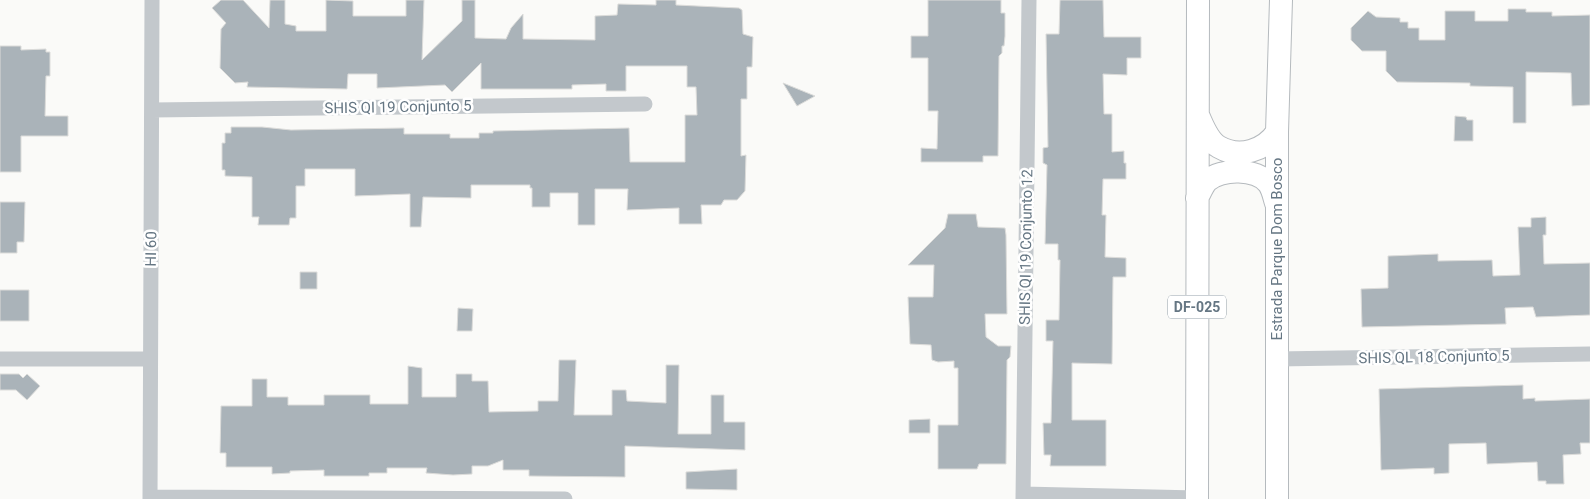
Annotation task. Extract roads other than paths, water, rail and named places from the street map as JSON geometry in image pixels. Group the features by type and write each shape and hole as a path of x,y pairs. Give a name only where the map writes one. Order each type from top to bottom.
{"main road":[{"name":"DF-025","path":"1197,499 1198,0"},
{"name":"Estrada Parque Dom Bosco","path":"1277,499 1277,132 1281,0"},
{"path":"1198,114 1207,134 1219,147 1238,153 1258,150 1271,140 1277,132"},
{"path":"1197,198 1207,181 1220,174 1242,172 1258,176 1269,183 1278,209"}],"street":[{"name":"HI 60","path":"150,498 149,359 152,0"},
{"name":"SHIS QI 19 Conjunto 12","path":"1023,497 1029,0"},
{"name":"SHIS QI 19 Conjunto 5","path":"152,110 645,104"},
{"name":"SHIS QL 18 Conjunto 5","path":"1278,359 1590,354"},
{"path":"0,359 149,359"},
{"path":"1023,497 1197,499"},
{"path":"150,498 565,499"}]}
